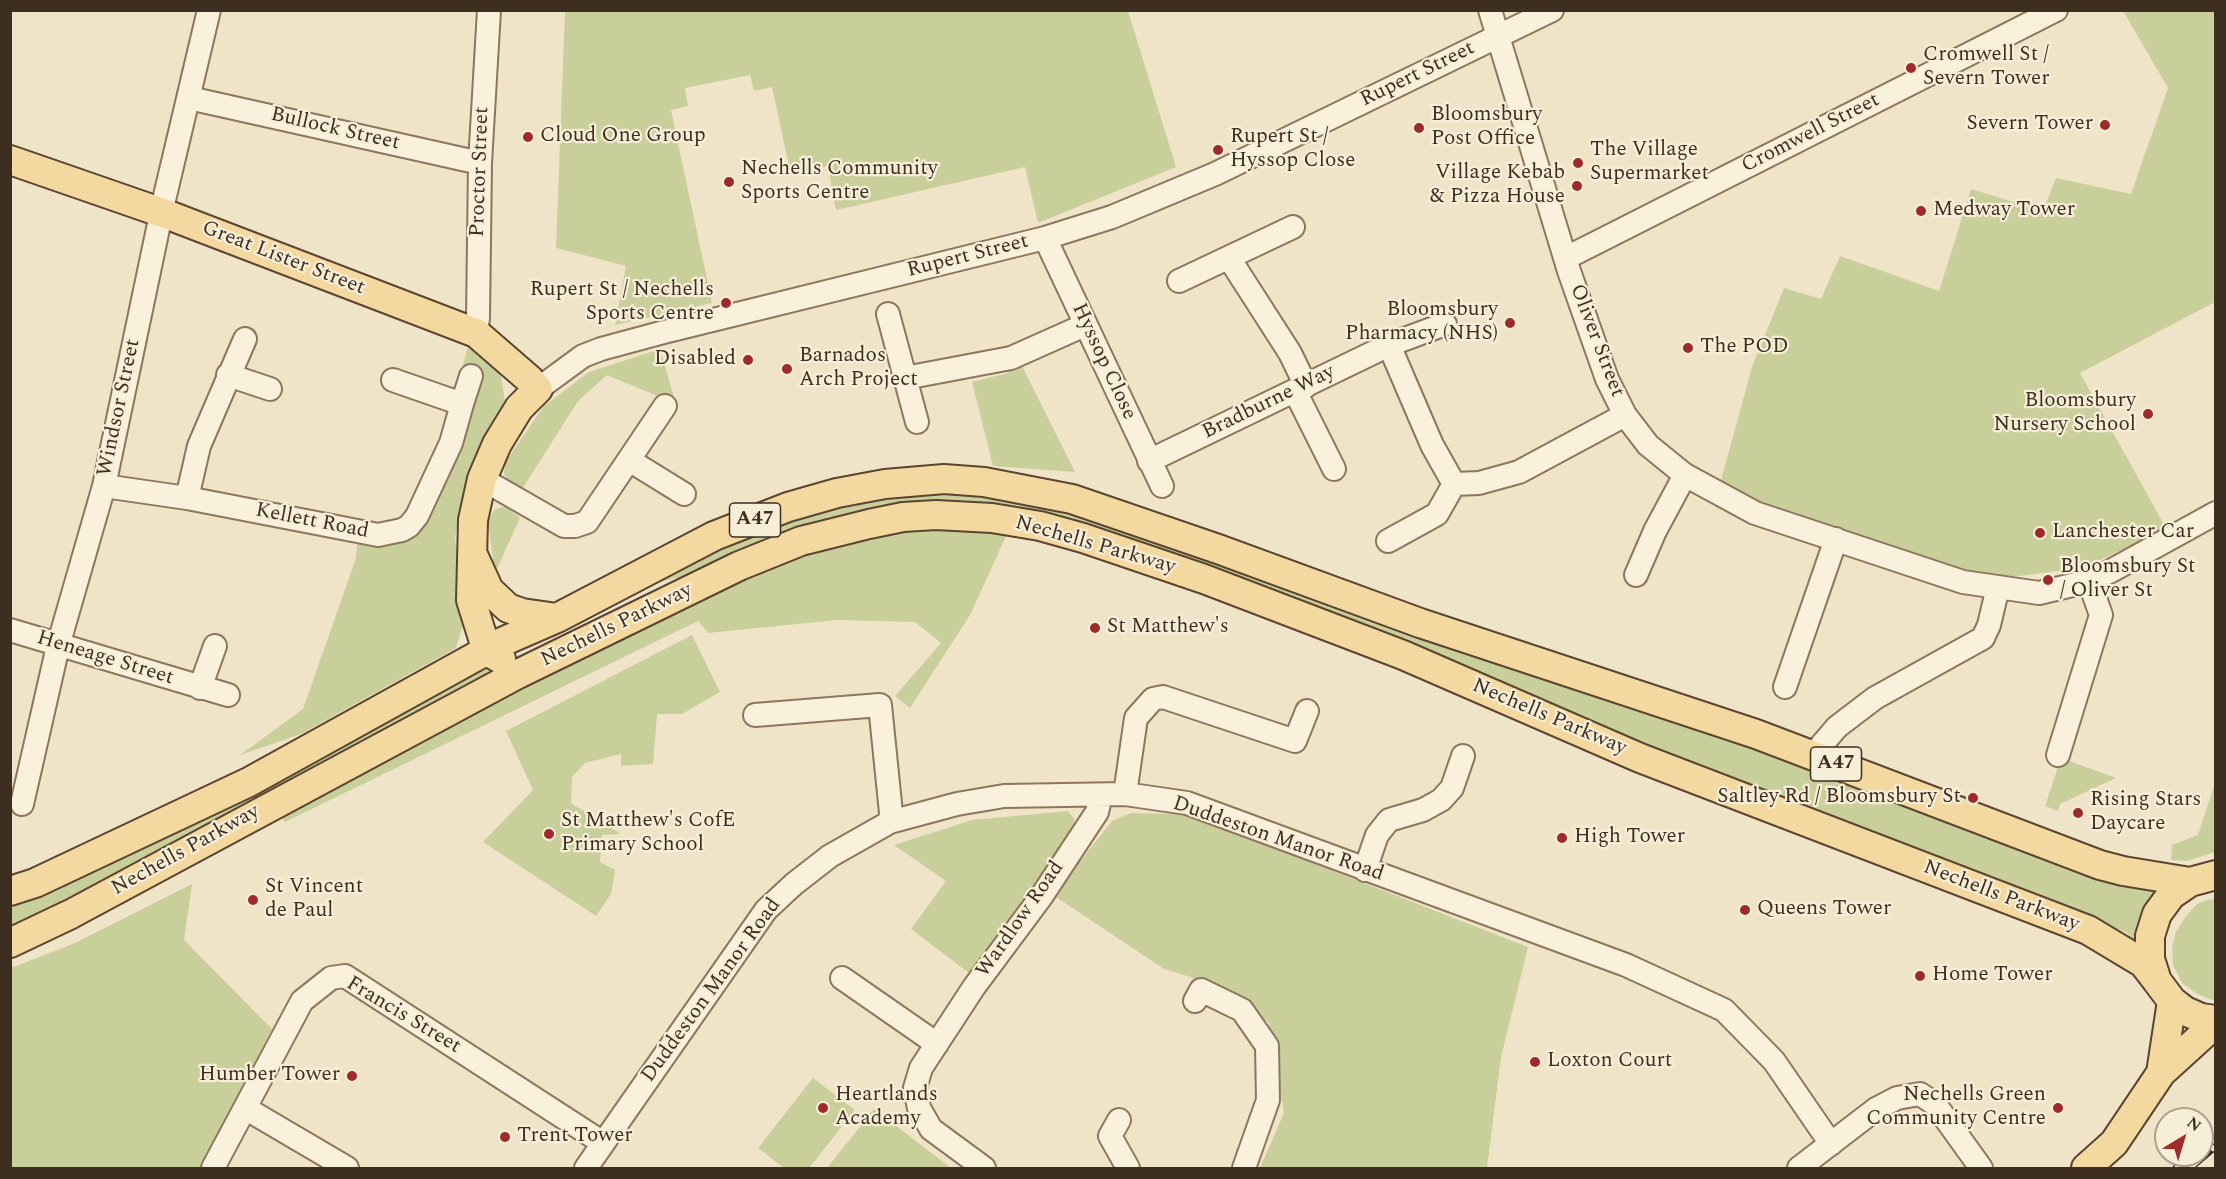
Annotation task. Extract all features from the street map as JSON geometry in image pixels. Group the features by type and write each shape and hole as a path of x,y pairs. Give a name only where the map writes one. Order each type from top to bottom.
{"main road":[{"name":"Great Lister Street","path":"10,160 163,213 476,333 538,389"},
{"name":"Rupert Street","path":"504,657 471,600 472,520 482,479 497,444 516,414 538,389"},
{"name":"Nechells Parkway","path":"10,943 71,914 504,657 557,618 714,536 788,507 837,493 885,484 944,479 984,482 1072,499 1560,670 1756,734 2100,866 2123,871 2203,879"},
{"name":"Nechells Parkway","path":"10,891 35,883 249,782 610,607 660,588 726,573 801,541 903,517 936,515 1002,520 1040,526 1083,538 1204,579 1403,655 1640,758 2088,930 2143,963 2164,991"},
{"path":"472,552 489,590 508,608 522,613 557,618"},
{"name":"A47","path":"2203,879 2171,895 2157,914 2150,936 2150,959 2164,991 2186,1011 2216,1022"},
{"path":"2161,1072 2164,991"},
{"path":"2086,1168 2114,1143 2161,1072 2216,1022"}],"street":[{"name":"Windsor Street","path":"22,804 58,646 104,486 209,10"},
{"name":"Proctor Street","path":"476,333 480,163 489,10"},
{"name":"Oliver Street","path":"1490,10 1566,258 1606,379 1625,415 1648,445 1685,475 1755,513 1963,582 2039,593 2089,581 2109,572 2216,513"},
{"name":"Rupert Street","path":"538,389 583,356 601,349 1045,238 1112,217 1215,174 1552,10"},
{"name":"Cromwell Street","path":"1566,258 2056,10"},
{"name":"Bullock Street","path":"189,98 480,163"},
{"path":"1179,281 1293,227"},
{"name":"Hyssop Close","path":"1045,238 1084,325 1162,486"},
{"path":"1229,258 1290,353 1301,388 1334,469"},
{"path":"888,314 917,422"},
{"name":"Bradburne Way","path":"1149,461 1389,345 1445,324"},
{"path":"905,378 1011,358 1084,325"},
{"path":"187,498 199,446 245,339"},
{"path":"1389,345 1432,445 1454,484"},
{"path":"228,375 270,389"},
{"name":"Kellett Road","path":"104,486 187,498 378,535 402,531 417,516 451,442 471,376"},
{"path":"393,380 462,404"},
{"path":"482,479 564,526 575,526 587,522 665,406"},
{"path":"1454,484 1479,483 1520,472 1625,415"},
{"path":"629,460 684,494"},
{"path":"1636,575 1655,531 1685,475"},
{"path":"1388,541 1437,514 1454,484"},
{"path":"1785,687 1836,539"},
{"path":"2058,755 2101,615 2089,581"},
{"path":"1817,757 1819,748 1837,727 1875,698 1983,639 1989,625 1998,587"},
{"name":"Heneage Street","path":"10,630 228,695"},
{"name":"Heneage Street","path":"200,688 215,646"},
{"path":"1125,794 1136,718 1153,699 1163,697 1292,747 1307,711"},
{"path":"755,715 880,705 890,822"},
{"path":"1365,870 1377,835 1389,820 1423,810 1460,791 1463,756"},
{"name":"Duddeston Manor Road","path":"586,1168 766,910 794,884 830,856 890,822 957,804 1001,797 1125,794 1187,803 1626,965 1724,1010 1774,1061 1831,1144"},
{"name":"Wardlow Road","path":"984,1168 931,1128 919,1108 915,1088 921,1068 974,987 1041,897 1097,812 1101,795"},
{"name":"Francis Street","path":"213,1168 302,1001 331,978 345,976 603,1143"},
{"path":"857,981 937,1044"},
{"path":"1201,991 1242,1010 1267,1046 1268,1100 1244,1168"},
{"path":"1798,1168 1876,1109 1897,1098 1920,1094 1935,1104 1981,1168"},
{"path":"245,1108 348,1168"},
{"path":"1110,1133 1128,1168"}],"green space":[{"path":"565,11 1128,11 1176,167 1038,223 1025,167 836,210 828,166 791,175 772,87 754,91 750,75 685,88 688,106 671,110 712,303 615,325 626,266 556,248"},
{"path":"2123,11 2215,11 2215,302 2080,373 2167,530 2082,568 1994,579 1966,574 1759,504 1720,484 1752,367 1784,288 1821,299 1840,256 1939,291 1971,189 2043,211 2056,178 2131,194 2168,88"},
{"path":"468,346 501,375 505,402 472,464 455,537 463,625 456,648 301,734 240,755 303,709 356,558 357,544 395,544 420,530 475,405 481,375 462,369"},
{"path":"660,349 676,404 607,375 578,401 521,491 510,484 504,474 505,462 544,406 589,372"},
{"path":"1020,362 1075,472 993,466 972,382 1008,373 1006,365"},
{"path":"960,489 1031,500 1792,759 2108,878 2159,892 2149,903 2139,922 2136,942 2126,932 986,508 715,568 645,586 758,529 855,499"},
{"path":"505,506 520,518 495,573 488,522 494,510"},
{"path":"959,527 1007,534 970,615 910,708 895,696 941,643 915,622 837,620 708,633 698,621 285,822 279,815 724,584 777,563 876,533"},
{"path":"692,635 720,692 682,714 657,714 653,764 621,766 621,754 585,763 572,777 571,803 621,834 602,835 600,862 615,870 611,894 596,916 483,842 533,790 506,731"},
{"path":"480,668 489,671 493,679 11,930 11,901 99,870"},
{"path":"2061,758 2116,778 2060,804 2058,811 2045,806"},
{"path":"2215,783 2215,852 2187,861 2171,860 2172,845 2198,835"},
{"path":"1068,811 1075,820 1063,850 969,973 911,929 946,881 894,845 972,820"},
{"path":"1131,813 1187,814 1528,947 1501,1057 1487,1168 1260,1168 1284,1113 1269,1023 1220,986 1164,969 1053,895 1112,821"},
{"path":"192,884 184,940 272,1029 204,1168 11,1168 11,968 75,943"},
{"path":"2216,899 2215,1001 2197,994 2182,983 2173,965 2172,947 2176,932 2197,904"},
{"path":"813,1078 855,1110 809,1168 784,1168 758,1148"},
{"path":"874,1109 951,1168 827,1168"}],"railway":[{"path":"2190,1168 2216,1146"}],"place":[{"name":"Cromwell St / Severn Tower","path":"1911,68"},
{"name":"Severn Tower","path":"2105,125"},
{"name":"Bloomsbury Post Office","path":"1419,128"},
{"name":"Cloud One Group","path":"528,137"},
{"name":"Rupert St / Hyssop Close","path":"1218,150"},
{"name":"The Village Supermarket","path":"1578,163"},
{"name":"Nechells Community Sports Centre","path":"729,182"},
{"name":"Village Kebab & Pizza House","path":"1577,186"},
{"name":"Medway Tower","path":"1921,211"},
{"name":"Rupert St / Nechells Sports Centre","path":"726,303"},
{"name":"Bloomsbury Pharmacy (NHS)","path":"1510,323"},
{"name":"The POD","path":"1688,348"},
{"name":"Disabled","path":"748,360"},
{"name":"Barnados Arch Project","path":"787,369"},
{"name":"Bloomsbury Nursery School","path":"2148,414"},
{"name":"Lanchester Car","path":"2040,533"},
{"name":"Bloomsbury St / Oliver St","path":"2048,580"},
{"name":"St Matthew's","path":"1095,628"},
{"name":"Saltley Rd / Bloomsbury St","path":"1973,798"},
{"name":"Rising Stars Daycare","path":"2078,813"},
{"name":"St Matthew's CofE Primary School","path":"549,834"},
{"name":"High Tower","path":"1562,838"},
{"name":"St Vincent de Paul","path":"253,900"},
{"name":"Queens Tower","path":"1745,910"},
{"name":"Home Tower","path":"1920,976"},
{"name":"Loxton Court","path":"1535,1062"},
{"name":"Humber Tower","path":"352,1076"},
{"name":"Heartlands Academy","path":"823,1108"},
{"name":"Nechells Green Community Centre","path":"2058,1108"},
{"name":"Trent Tower","path":"505,1137"}]}
